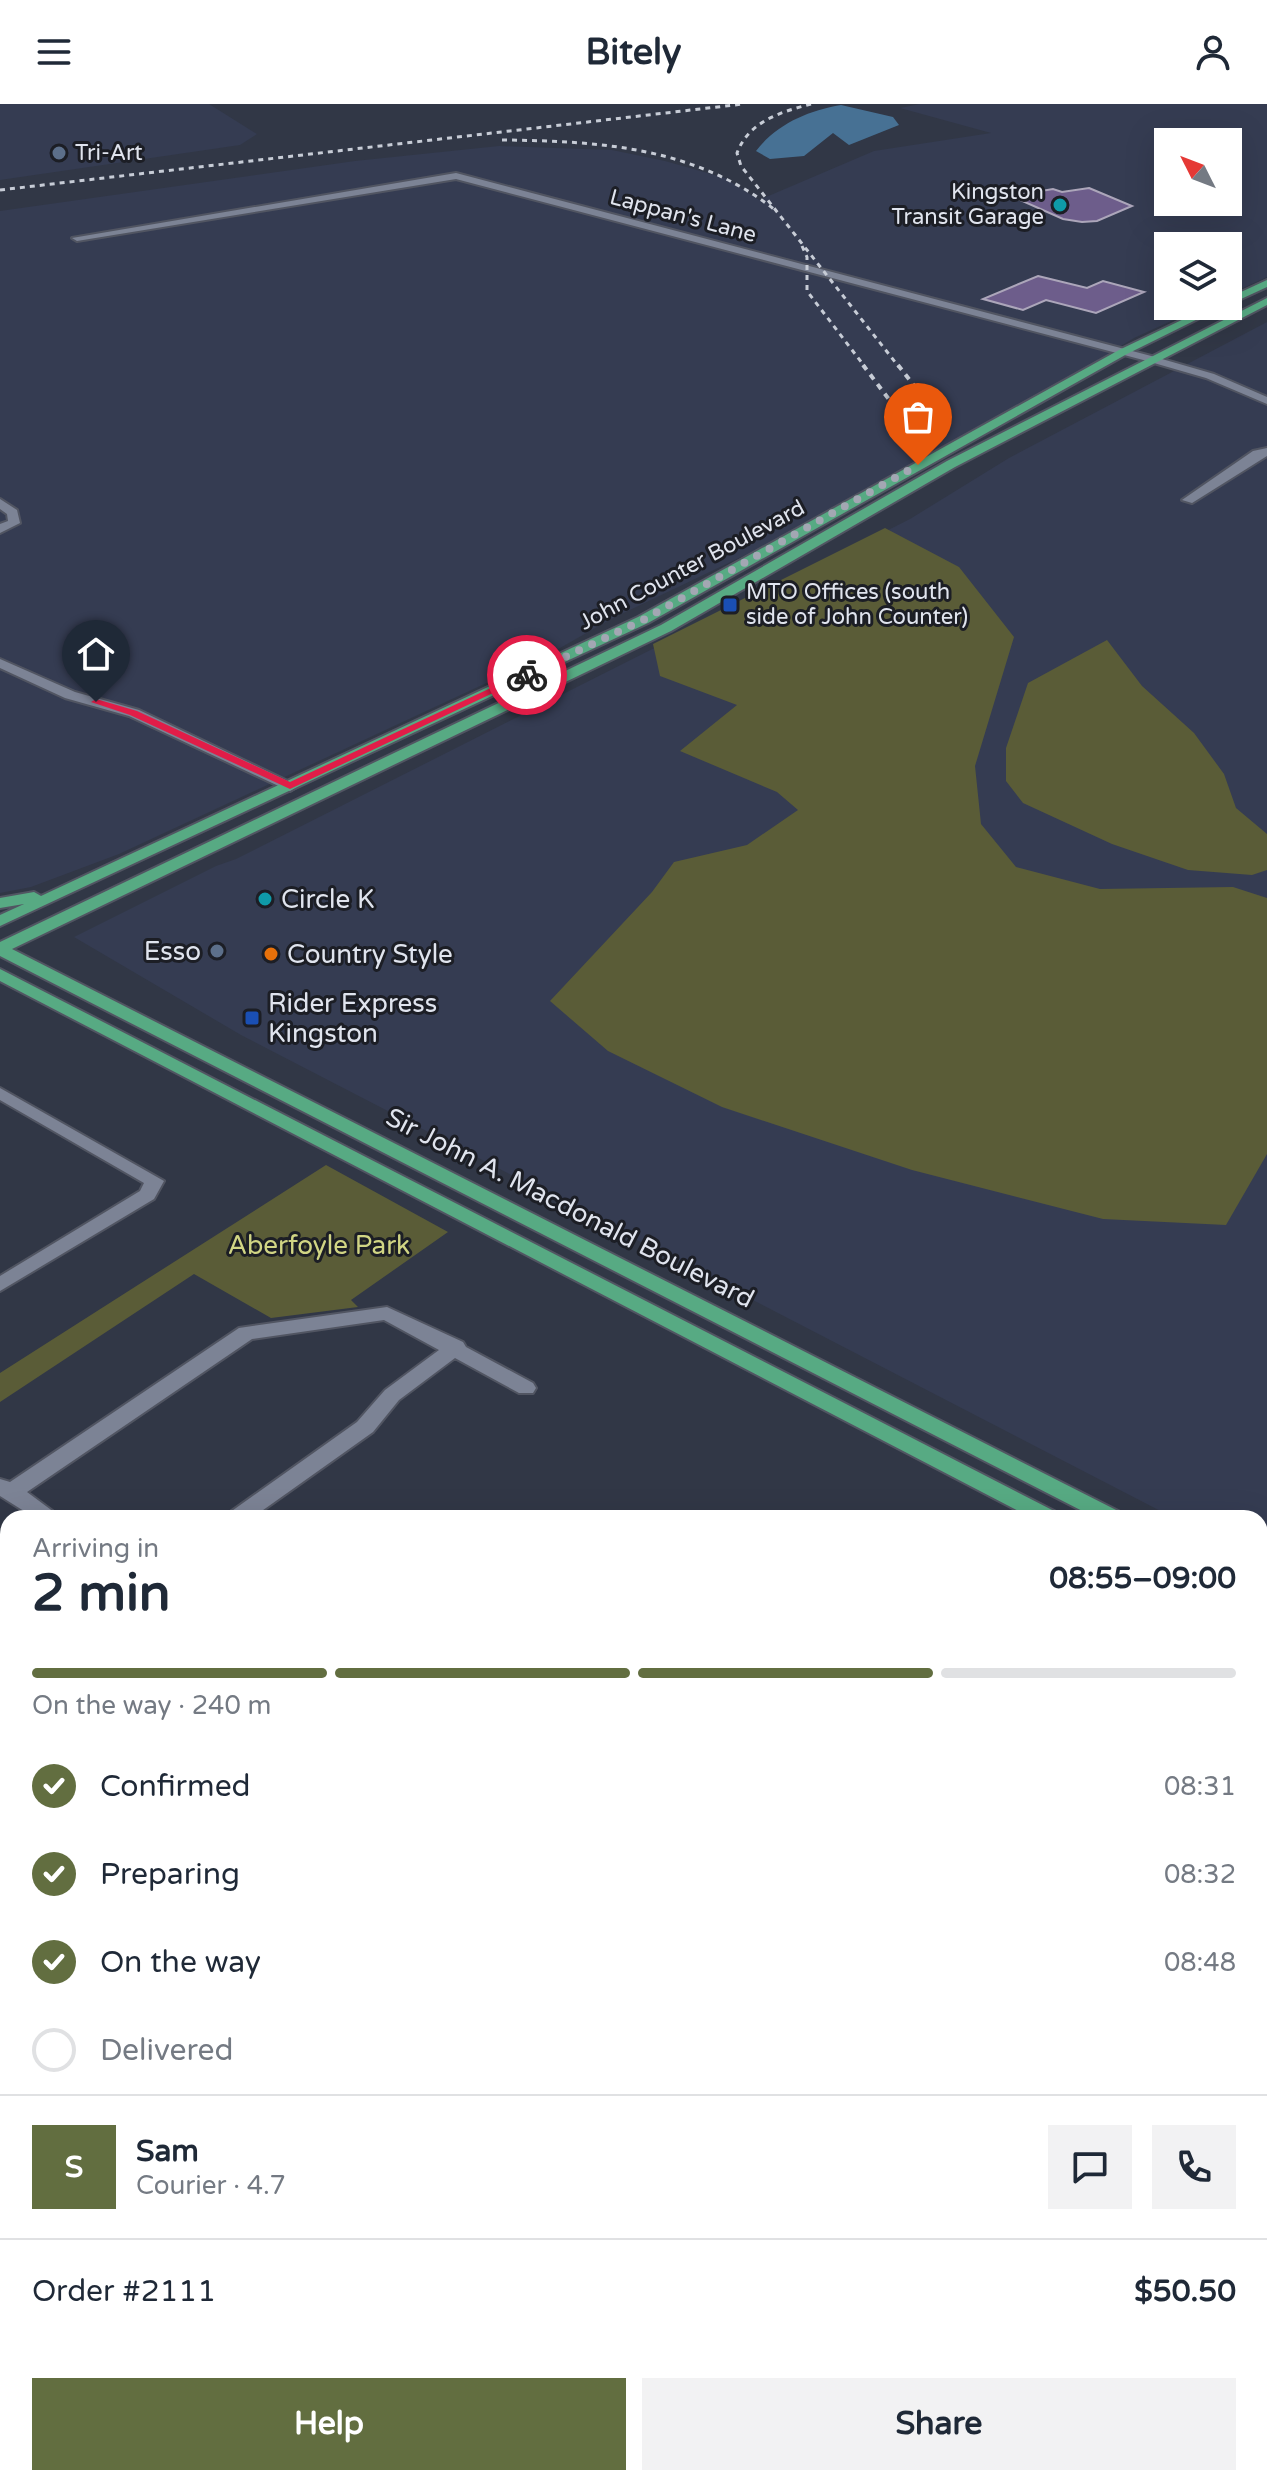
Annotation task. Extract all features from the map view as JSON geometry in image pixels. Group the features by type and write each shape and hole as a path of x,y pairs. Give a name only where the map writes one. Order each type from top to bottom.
{"main road":[{"path":"1242,295 1267,283"},
{"name":"John Counter Boulevard","path":"0,948 666,628 951,464 1267,301"},
{"name":"John Counter Boulevard","path":"0,921 643,620 1123,352 1190,320"},
{"path":"0,903 35,897 124,865"},
{"name":"Sir John A. Macdonald Boulevard","path":"0,948 1098,1510"},
{"name":"Sir John A. Macdonald Boulevard","path":"0,974 1035,1510"},
{"path":"0,988 40,995"}],"street":[{"name":"Lappan's Lane","path":"77,238 456,176 1151,359 1210,376 1267,401"},
{"path":"1188,500 1257,454 1267,452"},
{"path":"0,503 13,513 14,523 0,529"},
{"path":"0,663 70,695 134,713 290,786"},
{"path":"0,1093 155,1181 147,1195 3,1280"},
{"path":"39,1510 6,1489 246,1333 387,1313 456,1347 526,1388"},
{"path":"248,1510 365,1427 392,1395 456,1347"}],"shaded area":[{"path":"0,104 209,104 257,134 240,145 0,180"},
{"path":"920,104 1267,104 1267,277 1242,289 1242,232 1154,232 1154,320 1173,320 1134,338 898,482 611,619 553,652 119,854 31,887 0,893 0,211 355,161 499,146 612,150 665,161 725,178 759,200 874,151 991,133 900,108"},
{"path":"841,105 893,117 899,125 849,145 833,133 804,156 770,159 756,151 773,133 794,120"},
{"path":"1267,322 1267,1510 1159,1510 241,1035 74,937 236,859 910,519 1009,458"}],"green space":[{"path":"885,528 959,567 1014,637 975,766 981,824 1016,867 1100,889 1233,887 1267,898 1267,1154 1226,1225 1103,1219 912,1170 722,1107 608,1051 550,1001 652,892 674,862 747,845 798,810 777,792 680,751 737,705 660,676 653,644"},
{"path":"1107,640 1142,686 1194,733 1224,774 1236,808 1267,834 1267,870 1252,875 1188,870 1112,844 1023,803 1006,781 1006,748 1028,683"},
{"name":"Aberfoyle Park","path":"326,1165 448,1232 351,1300 358,1307 271,1318 194,1274 0,1402 0,1373"}],"building":[{"name":"Kingston Transit Garage","path":"1089,188 1132,206 1097,221 1082,222 1063,219 1011,196 1053,189 1062,192"},
{"path":"1038,276 1087,288 1103,281 1144,292 1096,313 1046,300 1023,310 983,299"}],"railway":[{"path":"0,190 743,104"},
{"path":"811,104 767,120 749,133 737,153 741,166 899,367"},
{"path":"502,140 575,142 679,160 744,189 775,210"},
{"path":"802,246 807,257 807,291 865,367"},
{"path":"863,365 891,402"},
{"path":"898,365 945,425"}],"way so far":[{"path":"527,675 643,620 918,465"}],"place":[{"name":"Tri-Art","path":"59,153"},
{"name":"Kingston Transit Garage","path":"1060,205"},
{"name":"MTO Offices (south side of John Counter)","path":"730,605"},
{"name":"Circle K","path":"265,899"},
{"name":"Esso","path":"217,951"},
{"name":"Country Style","path":"271,954"},
{"name":"Rider Express Kingston","path":"252,1018"}],"route":[{"path":"96,702 134,713 290,786 527,675"}]}
